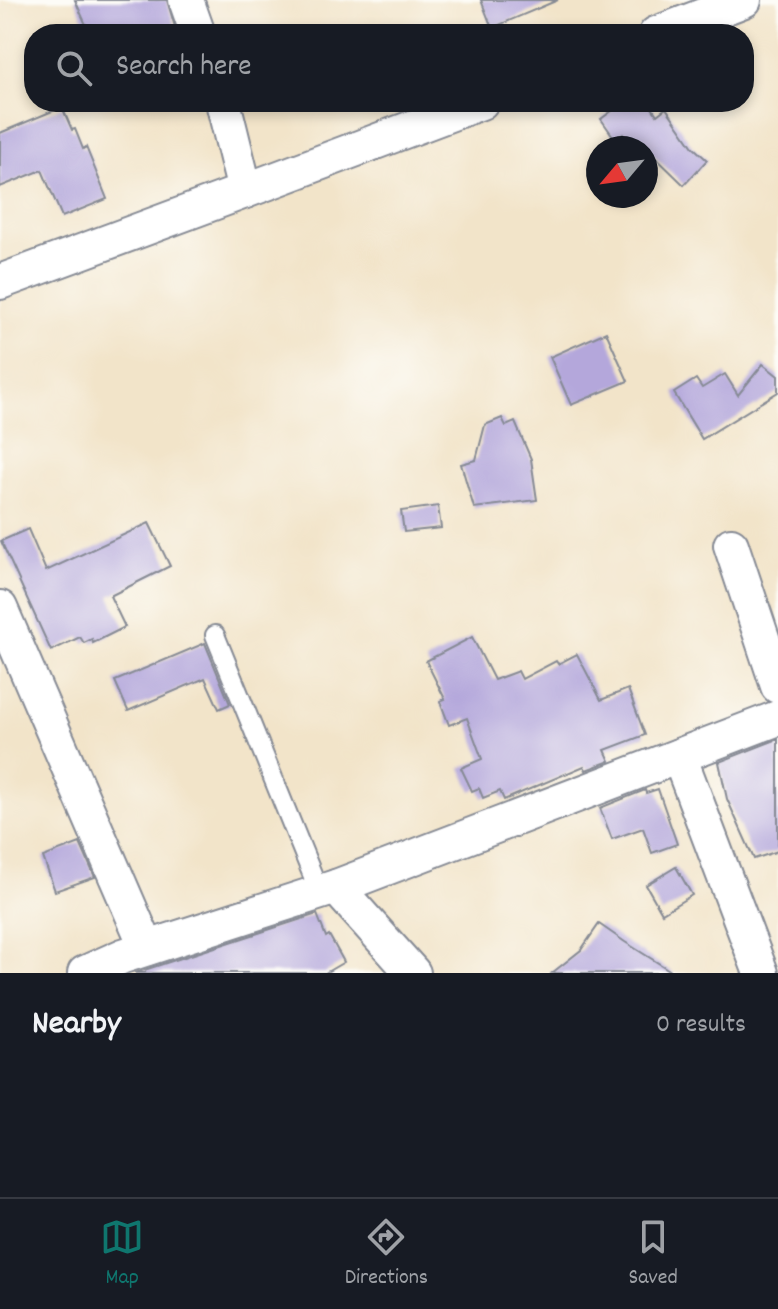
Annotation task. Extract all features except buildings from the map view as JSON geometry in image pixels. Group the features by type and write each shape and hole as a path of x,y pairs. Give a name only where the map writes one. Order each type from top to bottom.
{"street":[{"path":"186,0 194,24"},
{"path":"682,24 744,0"},
{"path":"225,112 245,191"},
{"path":"0,282 454,112"},
{"path":"731,545 778,686"},
{"path":"0,608 147,948"},
{"path":"85,973 123,956 328,889 778,718"},
{"path":"679,756 761,973"},
{"path":"328,889 413,973"}],"lane":[{"path":"215,635 328,889"}]}
